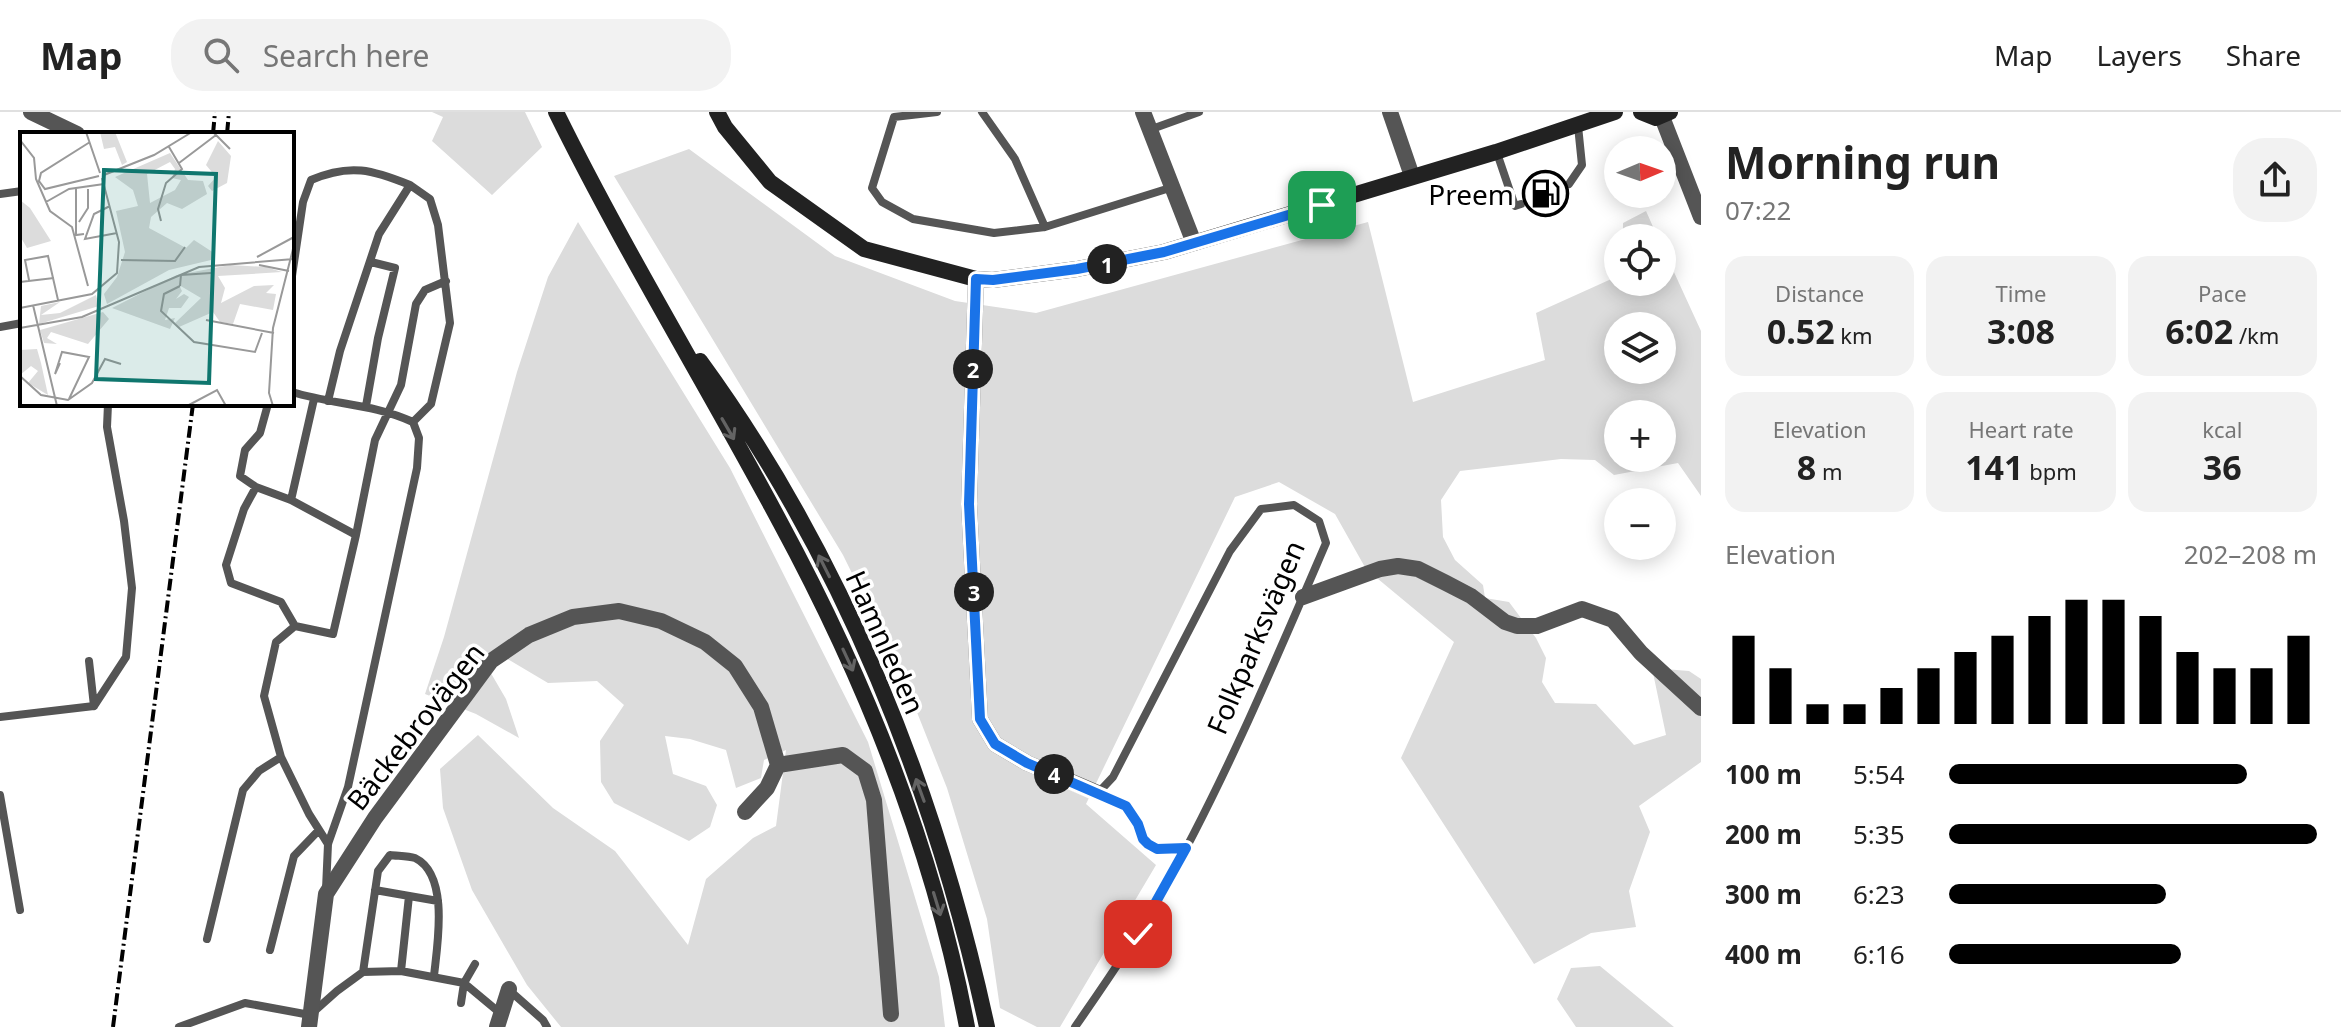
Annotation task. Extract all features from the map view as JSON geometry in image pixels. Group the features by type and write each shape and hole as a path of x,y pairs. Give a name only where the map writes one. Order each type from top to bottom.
{"main road":[{"name":"Hamnleden","path":"556,112 594,188 781,523 853,671 917,838 941,913 967,1027"},
{"path":"717,112 725,127 770,182 864,249 976,279 993,280 1077,269 1164,252 1496,152 1582,120 1615,112"},
{"path":"1641,112 1649,117 1666,114"},
{"name":"Hamnleden","path":"664,312 761,448 870,662 934,828 957,904 987,1027"}],"street":[{"path":"31,112 73,132"},
{"path":"1143,112 1194,243"},
{"path":"1390,112 1412,176"},
{"path":"1666,114 1701,217"},
{"path":"976,279 969,504 980,719 995,744 1027,763 1098,793"},
{"path":"1303,597 1380,569 1398,566 1418,569 1446,583 1471,596 1505,622 1517,626 1537,626 1582,609 1613,620 1641,653 1701,708"},
{"name":"Bäckebrovägen","path":"326,894 375,818 491,661 529,635 573,617 619,611 661,621 705,642 735,666 761,707 778,765"},
{"path":"745,812 767,788 778,765 843,755 865,771 874,800 891,1014"},
{"path":"310,1021 326,894"},
{"path":"498,1020 509,989"}],"lane":[{"path":"937,112 894,117 872,188 882,202 913,219 994,233 1045,227 1174,187"},
{"path":"982,112 1015,159 1045,227"},
{"path":"1149,130 1199,112"},
{"path":"1569,184 1582,165 1582,120"},
{"path":"1496,152 1515,206 1521,204"},
{"path":"294,263 303,202 311,180 328,172 372,170 410,185 430,199 438,225 450,323 431,404 413,422"},
{"path":"328,401 340,351 379,234 410,185"},
{"path":"0,194 20,191"},
{"path":"366,406 395,268 371,262"},
{"path":"256,487 244,509 226,565 231,583 281,602 295,626 333,634 375,440 401,385 416,304 425,290 446,281"},
{"path":"0,327 20,323"},
{"path":"294,393 314,399 388,410 413,422 419,438 417,468 348,787 328,844 326,894"},
{"path":"291,500 314,399"},
{"path":"94,706 126,657 132,588 107,427 108,406"},
{"path":"267,406 260,433 245,450 240,476 256,487 291,500 356,535"},
{"name":"Folkparksvägen","path":"1075,1027 1138,934 1186,848 1241,737 1326,543 1319,521 1294,505 1261,509 1230,551 1113,777 1098,793"},
{"path":"295,626 276,642 264,696 281,757 328,844"},
{"path":"89,661 94,706"},
{"path":"0,717 94,706"},
{"path":"207,939 243,790 259,771 281,757"},
{"path":"1098,793 1126,806 1148,844 1157,849 1186,848"},
{"path":"0,795 20,910"},
{"path":"270,950 294,856 319,830"},
{"path":"363,972 378,871 390,855 415,859 430,874 440,918 434,976"},
{"path":"375,890 438,901"},
{"path":"401,971 409,896"},
{"path":"461,1003 464,983 475,964"},
{"path":"179,1027 245,1003 310,1021 337,991 363,972 401,971 464,983 498,1020"},
{"path":"509,989 547,1027"}],"shaded area":[{"path":"432,112 525,112 542,147 492,195 432,141 443,117"},
{"path":"689,149 835,256 955,301 1036,313 1368,222 1413,402 1545,360 1536,313 1604,282 1604,296 1676,296 1676,277 1701,331 1701,496 1676,463 1676,400 1604,400 1604,467 1595,460 1561,459 1460,471 1441,500 1443,537 1455,560 1483,585 1485,598 1509,602 1536,638 1546,658 1542,682 1555,703 1596,704 1634,745 1666,735 1652,668 1689,671 1701,679 1701,762 1639,806 1650,832 1629,891 1636,927 1591,933 1534,964 1401,758 1454,642 1366,569 1335,514 1279,482 1235,497 1086,804 1156,865 1060,1027 1037,1027 1000,1008 987,919 947,788 903,677 843,555 614,176"},
{"path":"1646,211 1652,224 1623,224"},
{"path":"578,222 730,468 868,742 939,977 945,1027 561,1027 527,985 472,890 443,808 440,769 478,735 553,808 615,851 688,945 706,879 753,838 776,826 786,750 764,760 761,778 736,788 726,750 690,739 665,736 673,774 706,786 717,805 710,827 689,841 614,803 601,782 600,741 624,705 597,681 548,683 494,651 485,663 506,699 519,738 476,714 425,694 444,637 517,372 548,277"},
{"path":"1600,966 1674,1027 1576,1027 1557,999 1571,968"}],"railway":[{"path":"213,132 215,112"},
{"path":"227,132 229,112"},
{"path":"113,1027 193,406"}],"place":[{"name":"Preem","path":"1545,194"}],"route":[{"path":"1138,934 1186,848 1157,849 1148,844 1126,806 1027,763 995,744 980,719 969,504 976,279 993,280 1077,269 1164,252 1322,205"}]}
